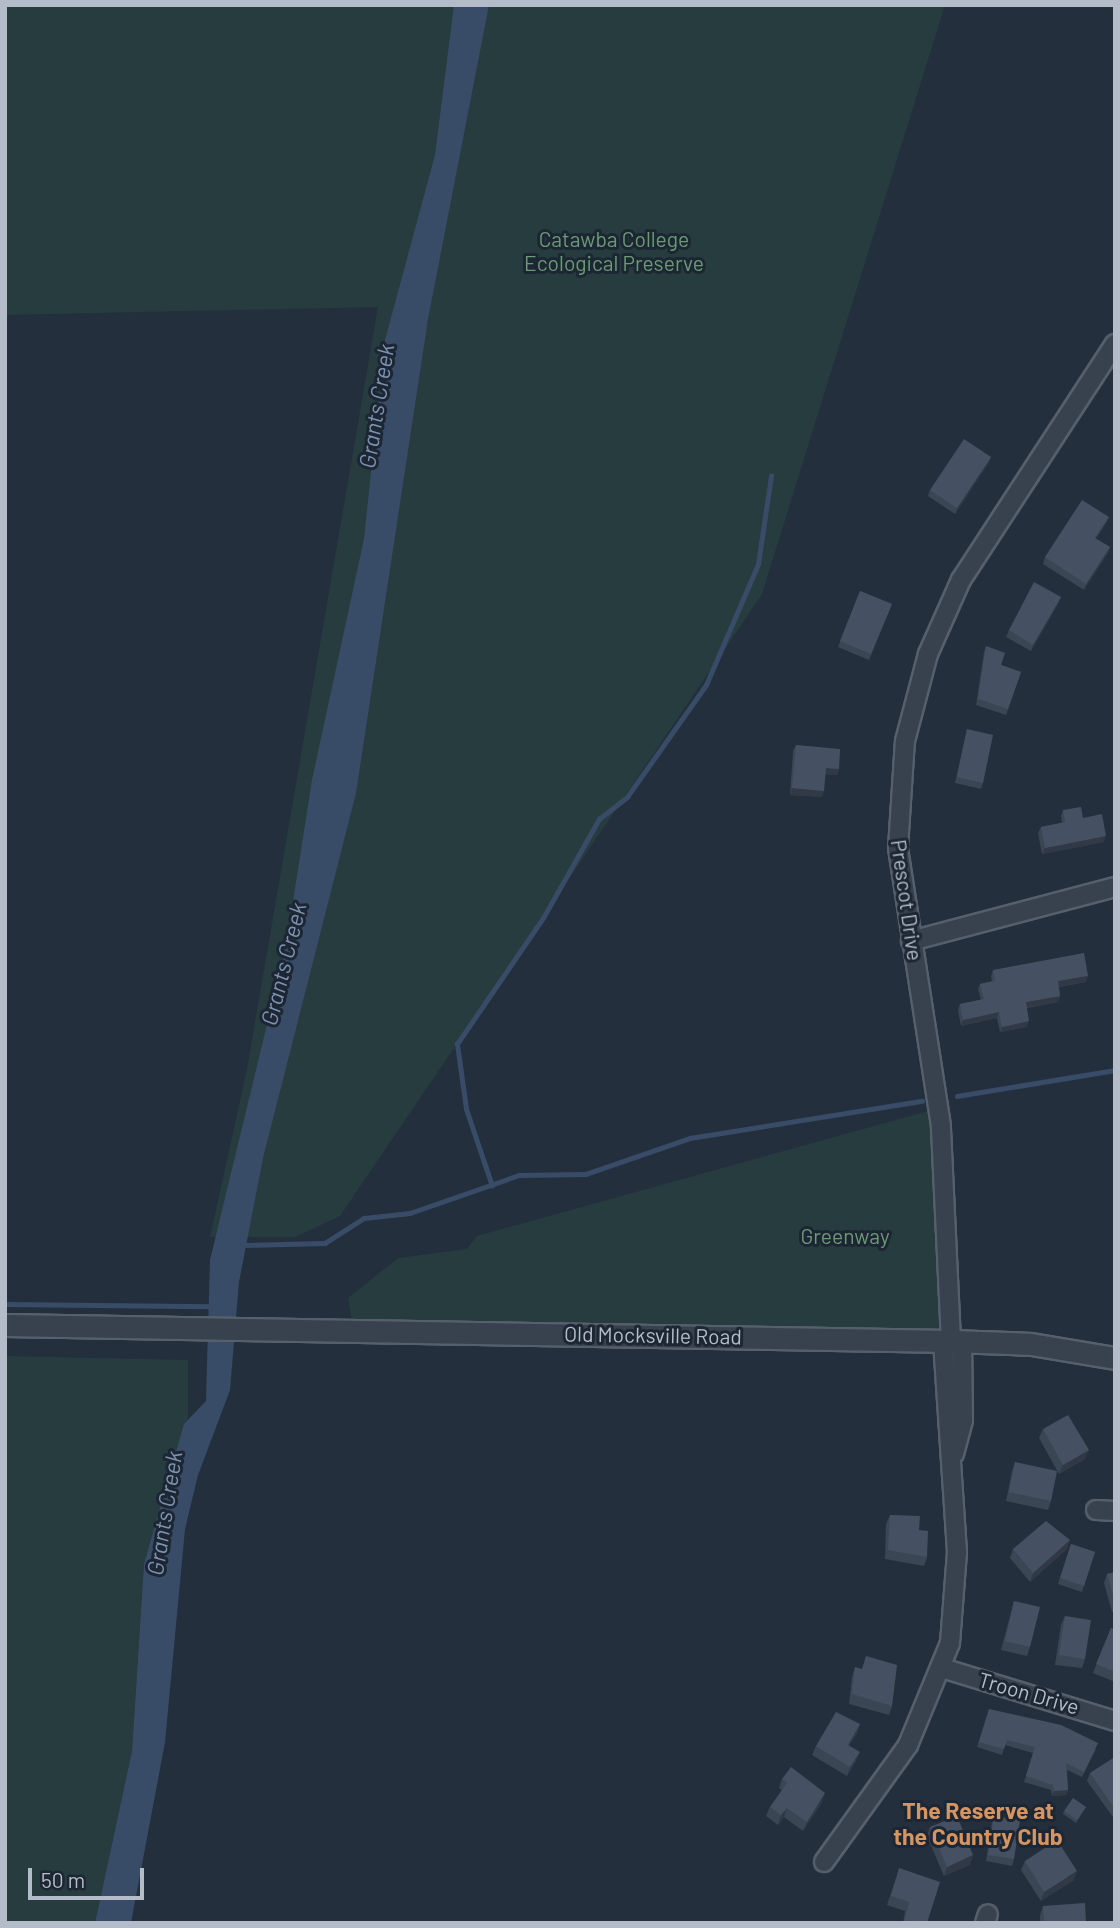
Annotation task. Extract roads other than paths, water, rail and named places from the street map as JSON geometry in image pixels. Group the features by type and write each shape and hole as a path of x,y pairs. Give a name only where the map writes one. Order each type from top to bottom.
{"street":[{"name":"Prescot Drive","path":"824,1861 908,1745 942,1668 957,1587 954,1454 945,1423 952,1341 941,1126 911,941 897,820 905,741 928,654 961,580 1115,344"},
{"path":"911,941 1115,887"},
{"name":"Old Mocksville Road","path":"5,1325 266,1326 952,1341 1031,1344 1115,1358"},
{"path":"1096,1510 1115,1511"},
{"name":"Troon Drive","path":"942,1668 1115,1721"}],"water":[{"name":"Grants Creek","path":"454,5 489,5 428,319 356,793 263,1158 239,1282 230,1390 198,1475 185,1529 165,1742 131,1923 95,1923 132,1751 144,1564 184,1424 206,1401 210,1260 286,946 312,780 364,539 385,340 435,155"}],"waterway":[{"path":"492,1186 466,1109 457,1044 543,918 599,819 627,797 706,685 758,564 771,476"},
{"path":"957,1096 1115,1070"},
{"path":"242,1245 325,1243 364,1218 410,1213 519,1175 586,1174 690,1138 922,1101"},
{"path":"5,1304 211,1306"}],"district":[{"name":"The Reserve at the Country Club","path":"978,1823"}],"park label":[{"name":"Catawba College Ecological Preserve","path":"614,251"},
{"name":"Greenway","path":"845,1236"}]}
